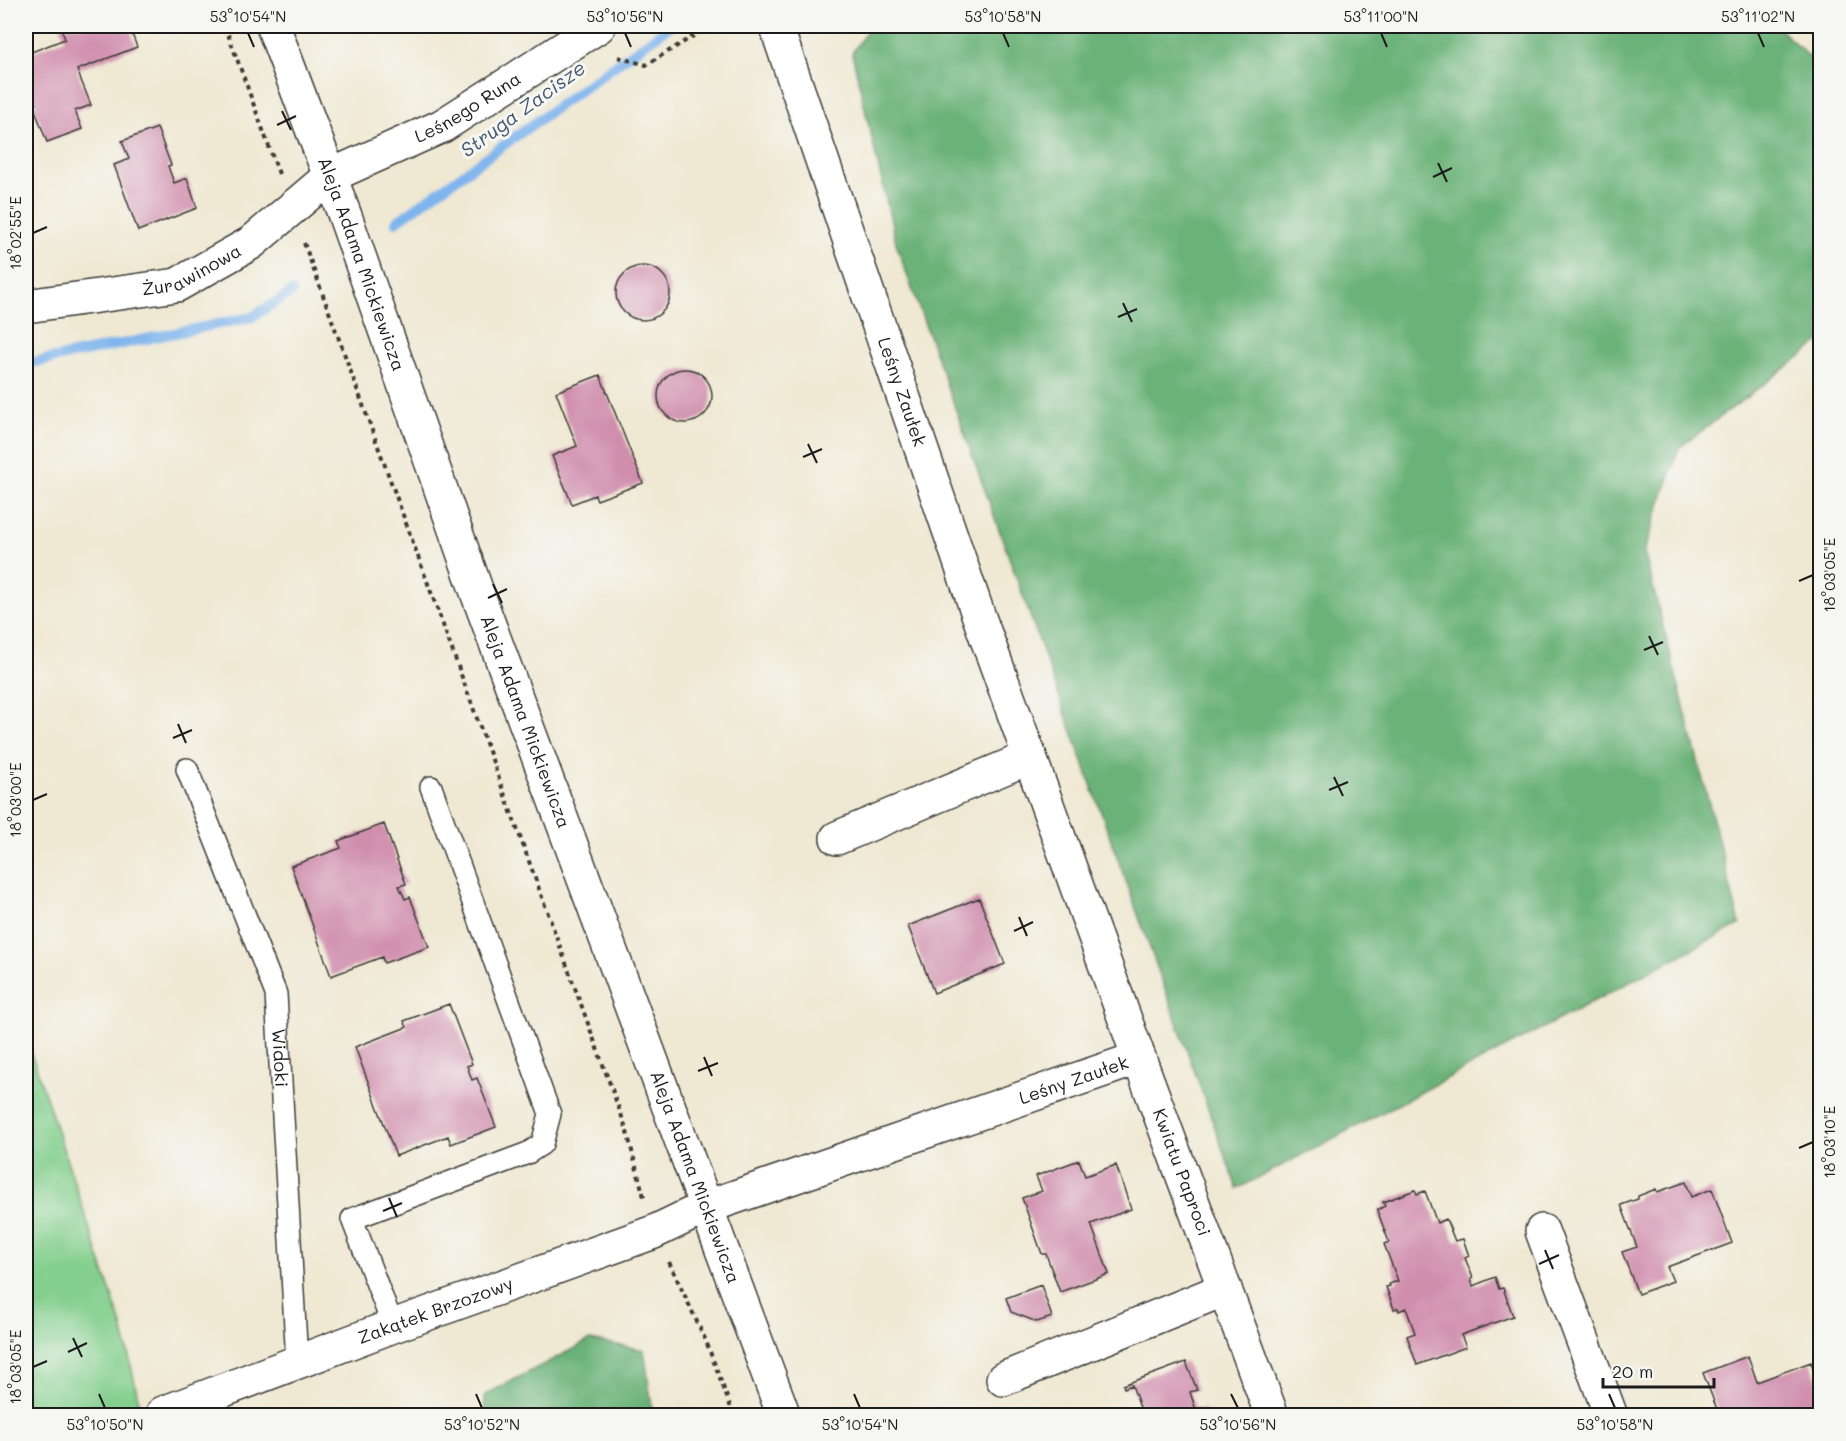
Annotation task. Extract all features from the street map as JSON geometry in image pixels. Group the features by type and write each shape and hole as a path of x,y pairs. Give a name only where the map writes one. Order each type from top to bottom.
{"street":[{"name":"Aleja Adama Mickiewicza","path":"273,26 330,176 478,595 784,1416"},
{"name":"Leśny Zaułek","path":"706,1207 1139,1058 975,606 776,26"},
{"name":"Leśnego Runa","path":"330,176 442,126 594,29"},
{"name":"Żurawinowa","path":"26,306 177,285 251,243 330,176"},
{"path":"837,838 1030,757"},
{"name":"Kwiatu Paproci","path":"1139,1058 1272,1416"},
{"name":"Zakątek Brzozowy","path":"164,1413 393,1326 654,1232 706,1207"},
{"path":"1542,1231 1611,1416"},
{"path":"1003,1379 1225,1289"}],"lane":[{"name":"Widoki","path":"187,769 276,994 297,1362"},
{"path":"393,1326 352,1219 528,1153 542,1144 550,1114 430,787"}],"path":[{"path":"225,26 626,1128 654,1232 706,1341 734,1416"},
{"path":"594,29 608,54 646,65 710,26"}],"green space":[{"path":"870,26 1776,26 1815,62 1820,83 1820,342 1679,448 1644,552 1740,924 1237,1189 897,247 852,53"},
{"path":"26,1037 122,1326 142,1415 26,1415"},
{"path":"590,1340 644,1350 653,1415 484,1415 485,1395"}],"building":[{"path":"60,26 129,26 137,47 77,70 91,105 75,111 82,129 47,142 33,105 36,104 30,87 26,89 26,54 65,39"},
{"path":"157,128 171,165 168,166 174,183 187,178 197,208 138,231 114,165 129,159 122,141"},
{"path":"638,266 648,266 658,270 666,278 670,293 666,308 658,316 648,320 638,320 628,316 620,308 616,298 616,288 620,278 628,270"},
{"path":"680,369 690,369 700,373 708,381 712,396 708,411 700,419 690,423 680,423 670,419 662,411 658,401 658,391 662,381 670,373"},
{"path":"600,375 643,483 597,500 595,495 572,504 552,456 577,446 556,392"},
{"path":"384,824 406,884 399,886 405,899 410,897 429,947 384,963 382,957 331,976 291,866 341,848 338,841"},
{"path":"979,898 1005,964 934,993 908,926"},
{"path":"449,1004 472,1064 467,1066 472,1080 477,1078 496,1127 451,1144 448,1136 396,1156 355,1047 407,1027 404,1021"},
{"path":"1079,1160 1085,1176 1116,1165 1131,1209 1091,1224 1109,1274 1060,1292 1046,1254 1042,1254 1022,1198 1042,1191 1036,1176"},
{"path":"1686,1182 1691,1197 1712,1189 1732,1243 1667,1267 1673,1281 1638,1294 1622,1252 1637,1247 1621,1205 1656,1189 1657,1192"},
{"path":"1415,1190 1417,1194 1425,1191 1437,1223 1446,1219 1455,1241 1463,1239 1469,1256 1465,1258 1473,1278 1471,1279 1473,1286 1495,1277 1499,1289 1503,1288 1513,1316 1461,1335 1466,1347 1417,1365 1407,1336 1415,1333 1406,1308 1399,1311 1398,1308 1394,1309 1386,1287 1398,1281 1384,1244 1389,1242 1377,1210 1385,1206 1383,1202"},
{"path":"1041,1285 1052,1317 1037,1322 1011,1312 1006,1298"},
{"path":"1748,1356 1757,1382 1811,1362 1820,1388 1820,1412 1810,1416 1708,1416 1718,1412 1703,1373"},
{"path":"1186,1362 1197,1390 1190,1392 1196,1410 1203,1408 1206,1416 1143,1416 1132,1385 1124,1388 1123,1385"}],"waterway":[{"name":"Struga Zacisze","path":"396,222 670,26"},
{"name":"Struga Zacisze","path":"26,364 252,317 292,292"}]}
